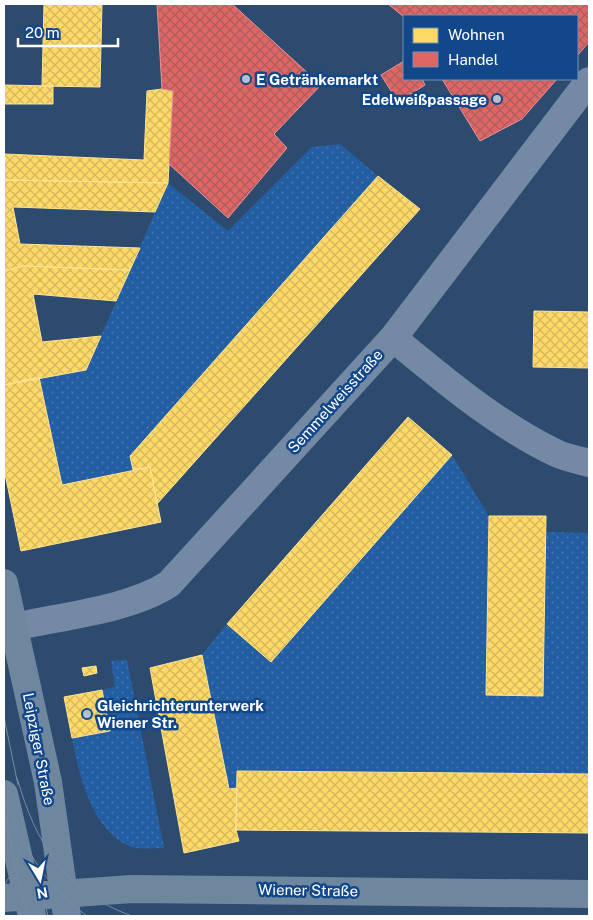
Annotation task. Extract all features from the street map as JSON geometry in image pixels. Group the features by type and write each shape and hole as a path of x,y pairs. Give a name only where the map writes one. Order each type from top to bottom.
{"main road":[{"name":"Leipziger Straße","path":"4,583 48,782 65,905"},
{"path":"4,794 14,902"},
{"name":"Wiener Straße","path":"14,902 65,905 132,889 589,894"}],"street":[{"name":"Semmelweisstraße","path":"14,627 129,602 155,593 169,584 394,338 589,81"},
{"path":"394,338 474,403 558,454 589,463"}],"shaded area":[{"path":"340,144 378,176 130,456 133,470 62,485 39,377 86,370 168,183 228,231 312,147"},
{"path":"452,455 489,516 486,695 543,696 546,532 589,533 589,774 237,771 237,788 229,789 202,655 227,624"},
{"path":"127,660 164,848 129,846 116,838 105,827 96,814 83,784 72,738 110,731 102,690 115,687 111,661"}],"building: Wohnen":[{"path":"44,4 102,4 100,87 42,86"},
{"path":"4,85 53,86 53,104 4,104"},
{"path":"162,89 173,91 168,183 4,180 4,154 144,160 147,91"},
{"path":"378,176 420,209 157,504 150,467 133,470 130,456"},
{"path":"4,180 168,183 155,212 13,207 20,244 140,248 130,270 24,266 4,271"},
{"path":"24,266 130,270 116,301 33,294 42,342 101,336 86,370 4,385 4,271"},
{"path":"534,311 589,312 589,368 533,367"},
{"path":"39,377 62,485 150,467 161,522 21,551 4,469 4,385"},
{"path":"408,417 452,455 271,662 227,624"},
{"path":"489,516 546,516 543,696 486,695"},
{"path":"202,655 229,789 237,788 236,830 239,841 184,853 150,668"},
{"path":"96,666 97,673 84,676 82,668"},
{"name":"Gleichrichterunterwerk Wiener Str.","path":"102,690 110,731 72,738 64,697"},
{"path":"237,771 589,774 589,833 236,830"}],"building: Handel":[{"path":"157,4 232,4 321,85 274,134 287,148 228,218 169,164 173,91 162,89"},
{"path":"388,4 586,4 589,6 589,42 578,55 578,15 403,16"},
{"path":"403,62 403,80 422,80 425,85 398,102 381,75"},
{"name":"Edelweißpassage","path":"443,80 556,80 522,119 480,141"}],"tram line":[{"path":"4,717 18,785"},
{"path":"17,778 33,824 56,862 71,879 88,893 108,906 132,916"},
{"path":"4,795 19,831 36,862 57,890 87,916"},
{"path":"4,885 19,858 23,839 21,808"},
{"path":"5,813 15,868 28,916"},
{"path":"37,870 48,916"}],"place":[{"name":"E Getränkemarkt","path":"246,79"},
{"name":"Edelweißpassage","path":"497,99"},
{"name":"Gleichrichterunterwerk Wiener Str.","path":"87,714"}]}
